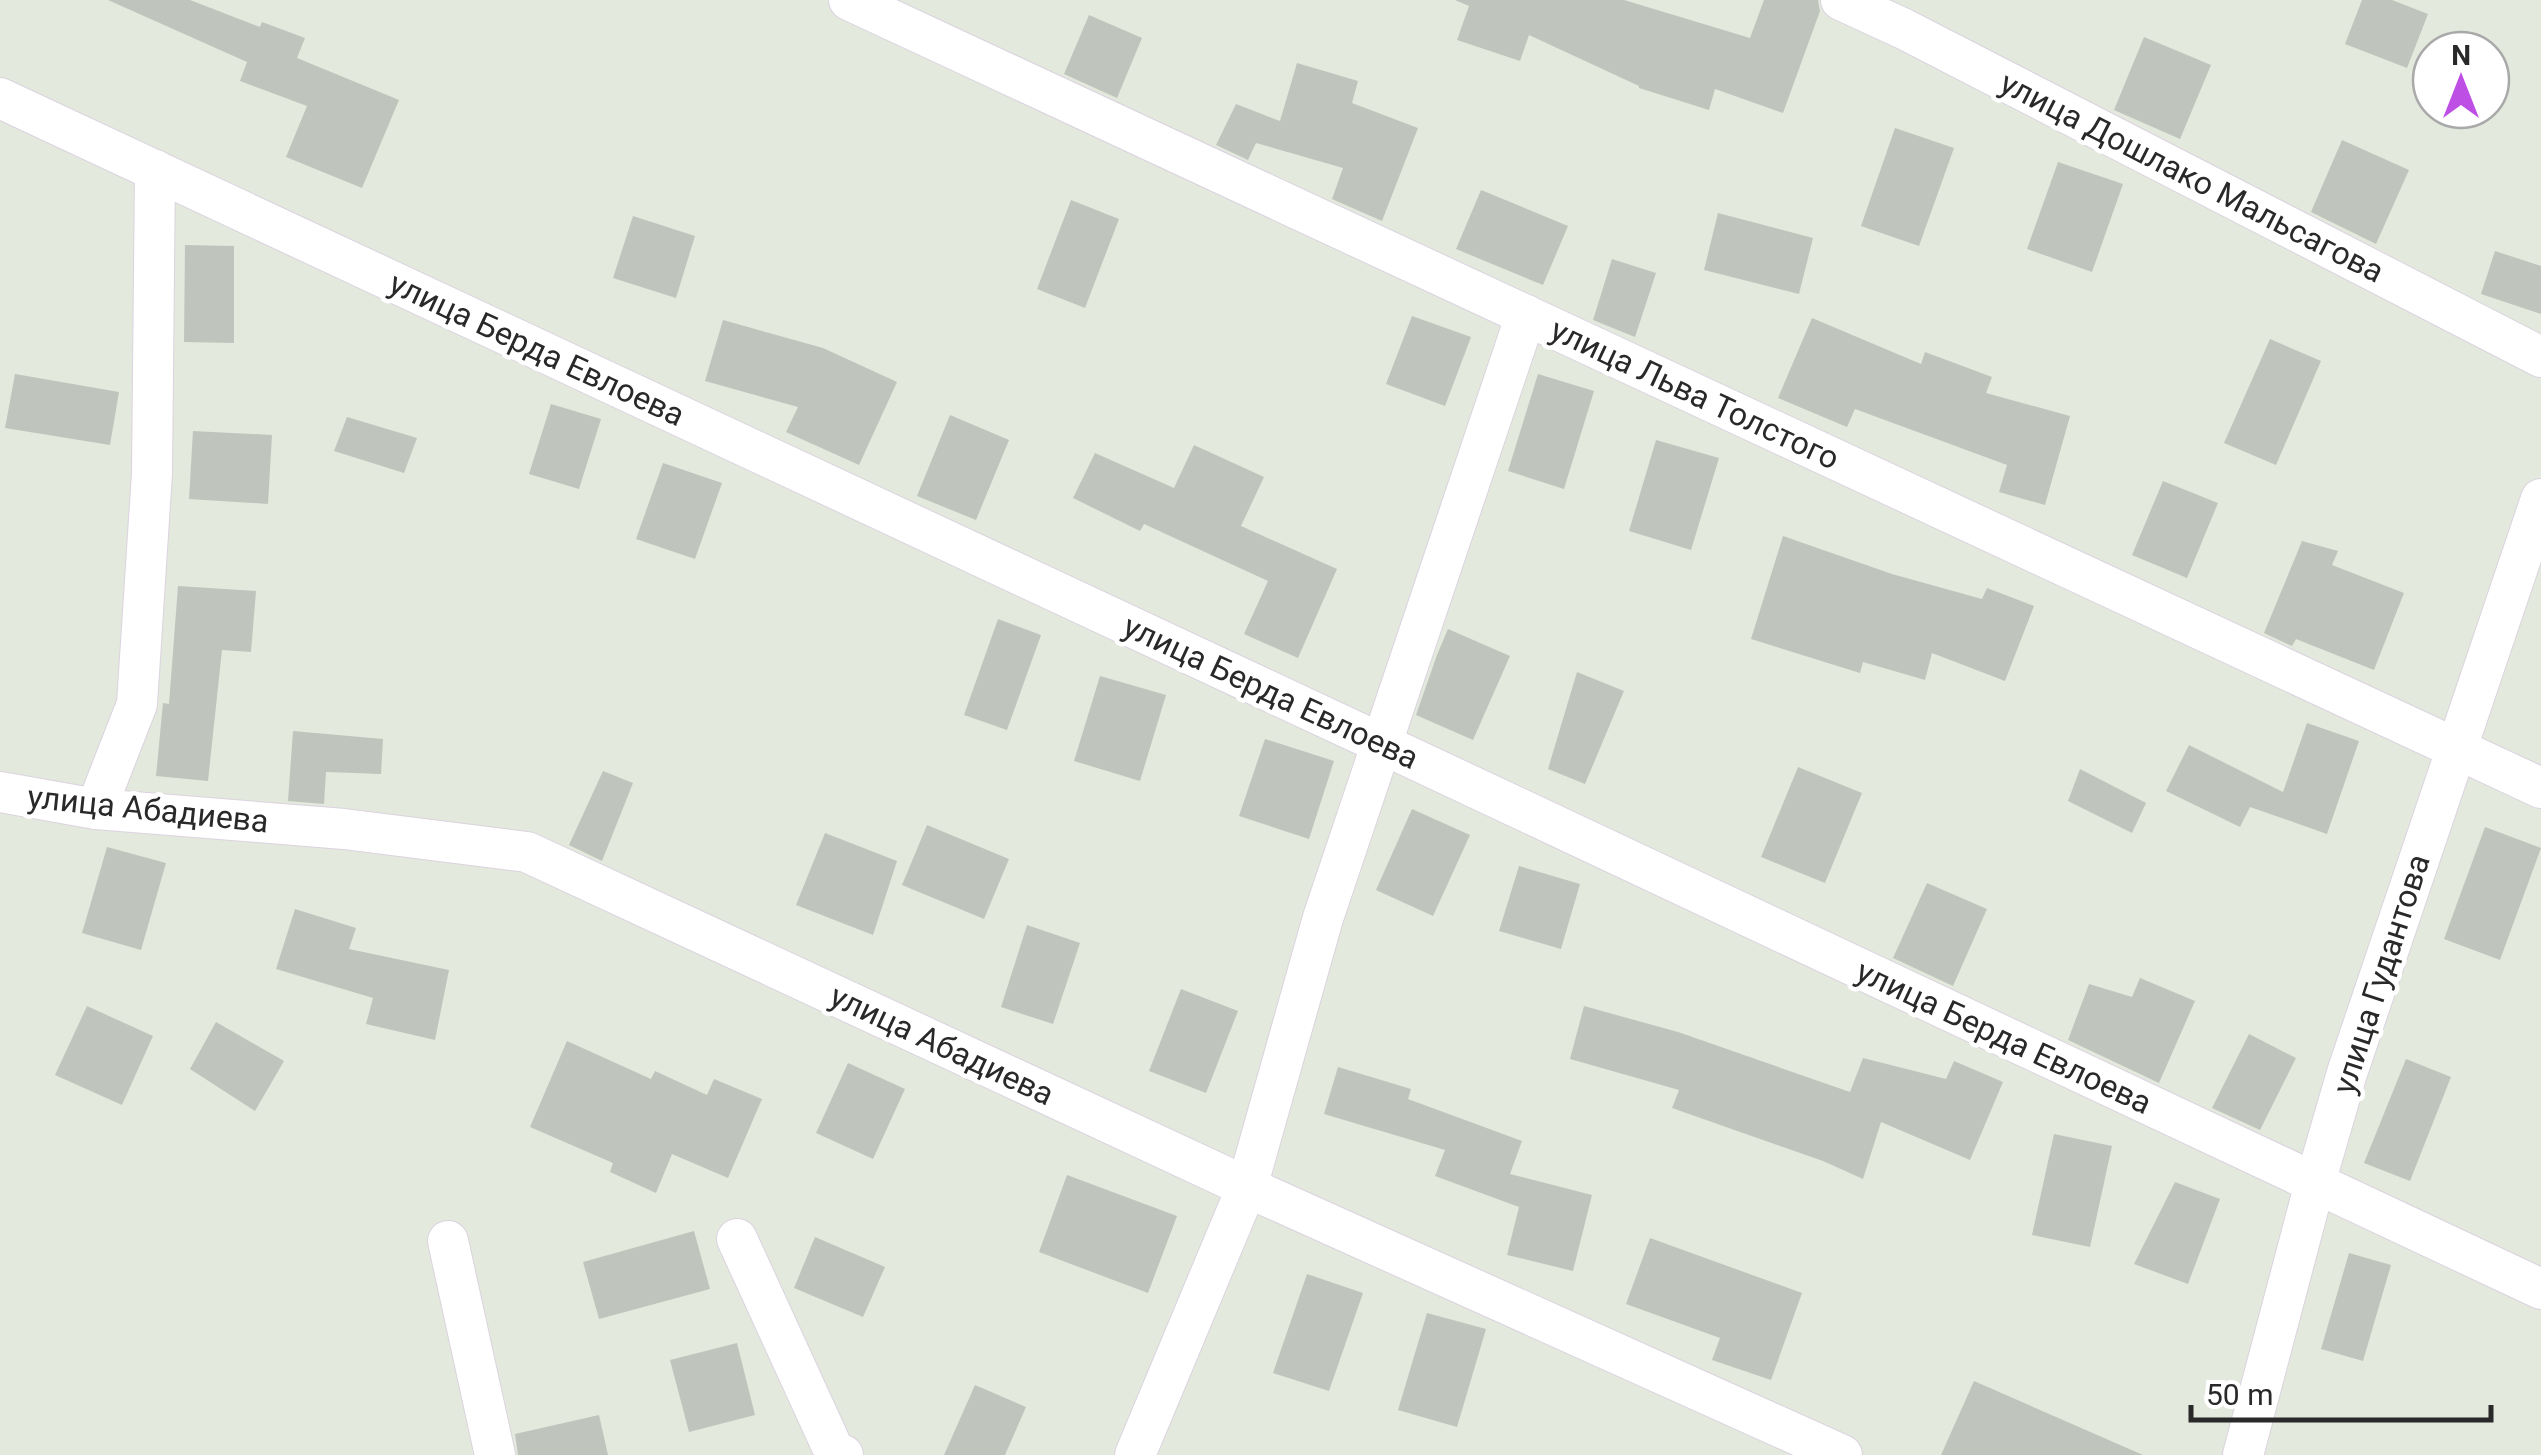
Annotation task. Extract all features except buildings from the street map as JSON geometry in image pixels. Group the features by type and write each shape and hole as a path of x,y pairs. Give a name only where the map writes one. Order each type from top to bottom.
{"street":[{"name":"улица Льва Толстого","path":"849,0 2541,788"},
{"name":"улица Дошлако Мальсагова","path":"1841,0 1910,14 2541,357"},
{"name":"улица Берда Евлоева","path":"0,98 2541,1289"},
{"path":"96,809 136,704 152,473 155,170"},
{"path":"1136,1455 1247,1186 1323,918 1526,315"},
{"name":"улица Гудантова","path":"2243,1455 2314,1182 2347,1073 2541,499"},
{"name":"улица Абадиева","path":"0,792 96,809 344,829 527,852 1247,1186 1842,1455"},
{"path":"737,1239 834,1450 844,1455"},
{"path":"448,1240 495,1455"}]}
